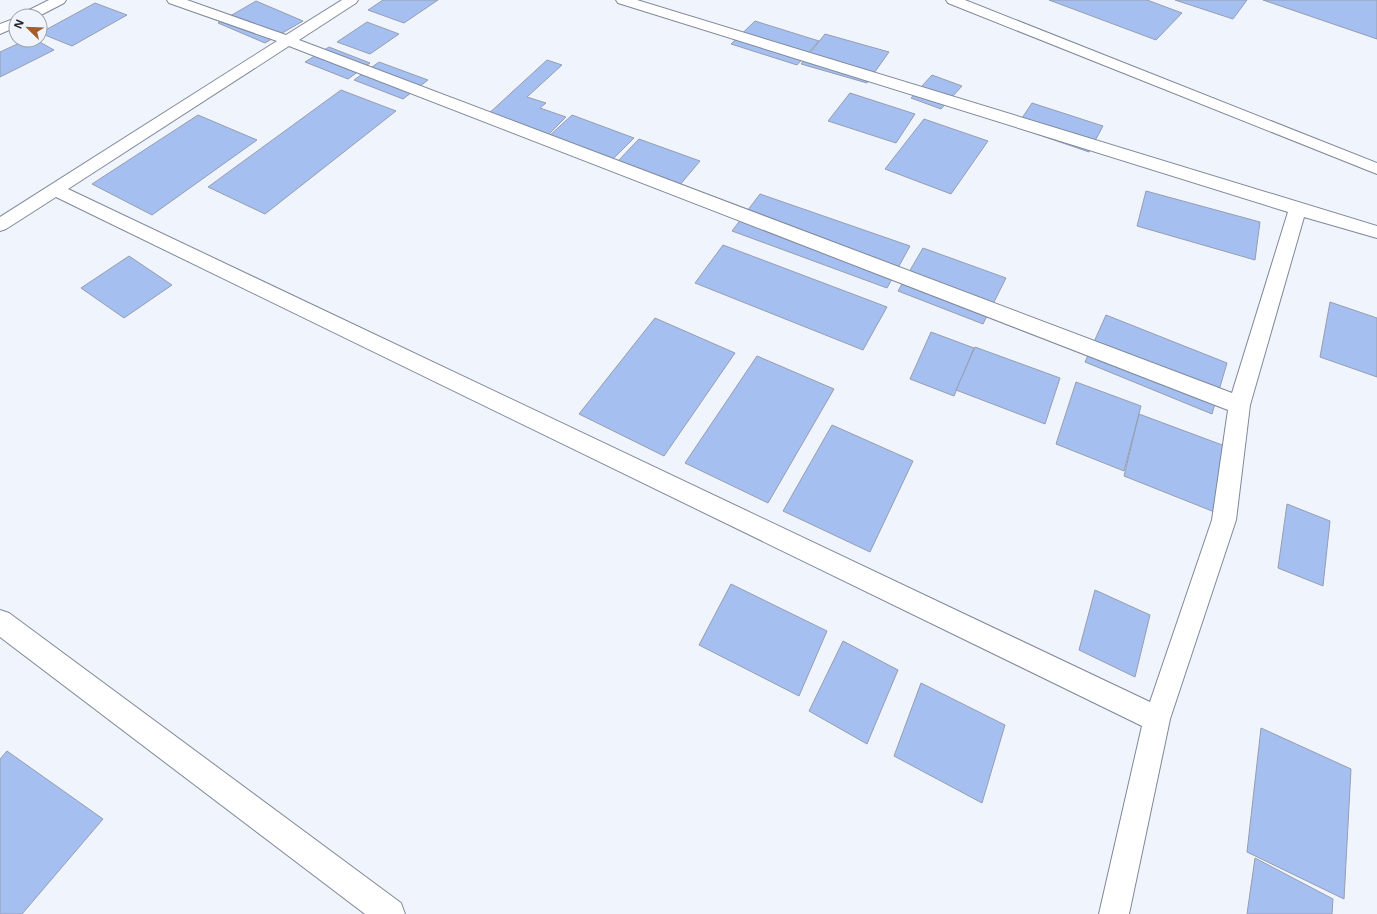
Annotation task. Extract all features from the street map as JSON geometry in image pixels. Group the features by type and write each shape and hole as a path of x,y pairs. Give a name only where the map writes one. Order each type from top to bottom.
{"street":[{"path":"44,8 59,0"},
{"path":"174,0 287,40 1239,405"},
{"path":"0,225 351,0"},
{"path":"623,0 1298,209 1377,232"},
{"path":"953,0 1377,169"},
{"path":"55,190 1157,719"},
{"path":"1114,914 1157,719 1224,520 1239,405 1298,209"},
{"path":"0,622 390,914"}],"building":[{"path":"383,0 438,0 404,23 368,10"},
{"path":"1049,0 1147,0 1182,13 1156,40"},
{"path":"1175,0 1247,0 1233,19"},
{"path":"1263,0 1377,0 1377,39"},
{"path":"256,1 303,21 265,43 218,23"},
{"path":"95,3 127,15 72,46 48,36 48,29"},
{"path":"755,21 819,41 797,65 731,44"},
{"path":"367,22 399,34 370,54 337,42"},
{"path":"825,34 889,52 867,83 801,64"},
{"path":"48,47 54,50 0,77 0,52 9,48 48,48"},
{"path":"329,47 370,63 348,79 305,62"},
{"path":"547,60 562,65 527,97 546,103 540,108 566,117 546,137 486,116"},
{"path":"379,62 428,80 403,99 354,80"},
{"path":"932,75 962,86 941,109 911,98"},
{"path":"341,90 396,111 265,214 208,187"},
{"path":"850,93 915,114 896,143 828,121"},
{"path":"1032,103 1103,126 1089,152 1016,127"},
{"path":"198,115 257,140 152,215 92,184"},
{"path":"572,115 634,138 611,161 548,137"},
{"path":"924,119 988,141 951,194 885,169"},
{"path":"639,139 700,161 679,186 616,163"},
{"path":"1146,191 1260,222 1255,260 1137,226"},
{"path":"760,194 910,246 887,288 732,231"},
{"path":"723,245 887,307 863,350 695,283"},
{"path":"923,248 1006,278 983,324 898,291"},
{"path":"129,256 172,285 124,318 81,288"},
{"path":"1330,302 1377,318 1377,377 1320,357"},
{"path":"1106,315 1227,363 1212,414 1085,362"},
{"path":"655,318 735,353 664,456 579,414"},
{"path":"931,332 974,348 954,396 910,379"},
{"path":"975,347 1060,378 1045,424 956,390"},
{"path":"757,356 834,389 768,503 685,463"},
{"path":"1076,382 1141,406 1124,471 1056,444"},
{"path":"1139,414 1233,449 1222,515 1124,476"},
{"path":"832,425 913,461 870,552 783,511"},
{"path":"1287,504 1330,521 1323,586 1278,568"},
{"path":"731,584 827,631 799,696 699,645"},
{"path":"1095,590 1150,615 1135,677 1079,650"},
{"path":"843,641 898,670 867,744 809,711"},
{"path":"921,683 1005,725 982,803 894,756"},
{"path":"1261,728 1351,769 1344,899 1247,852"},
{"path":"7,751 103,819 22,914 0,914 0,759"},
{"path":"1255,858 1333,899 1332,914 1247,914"}]}
